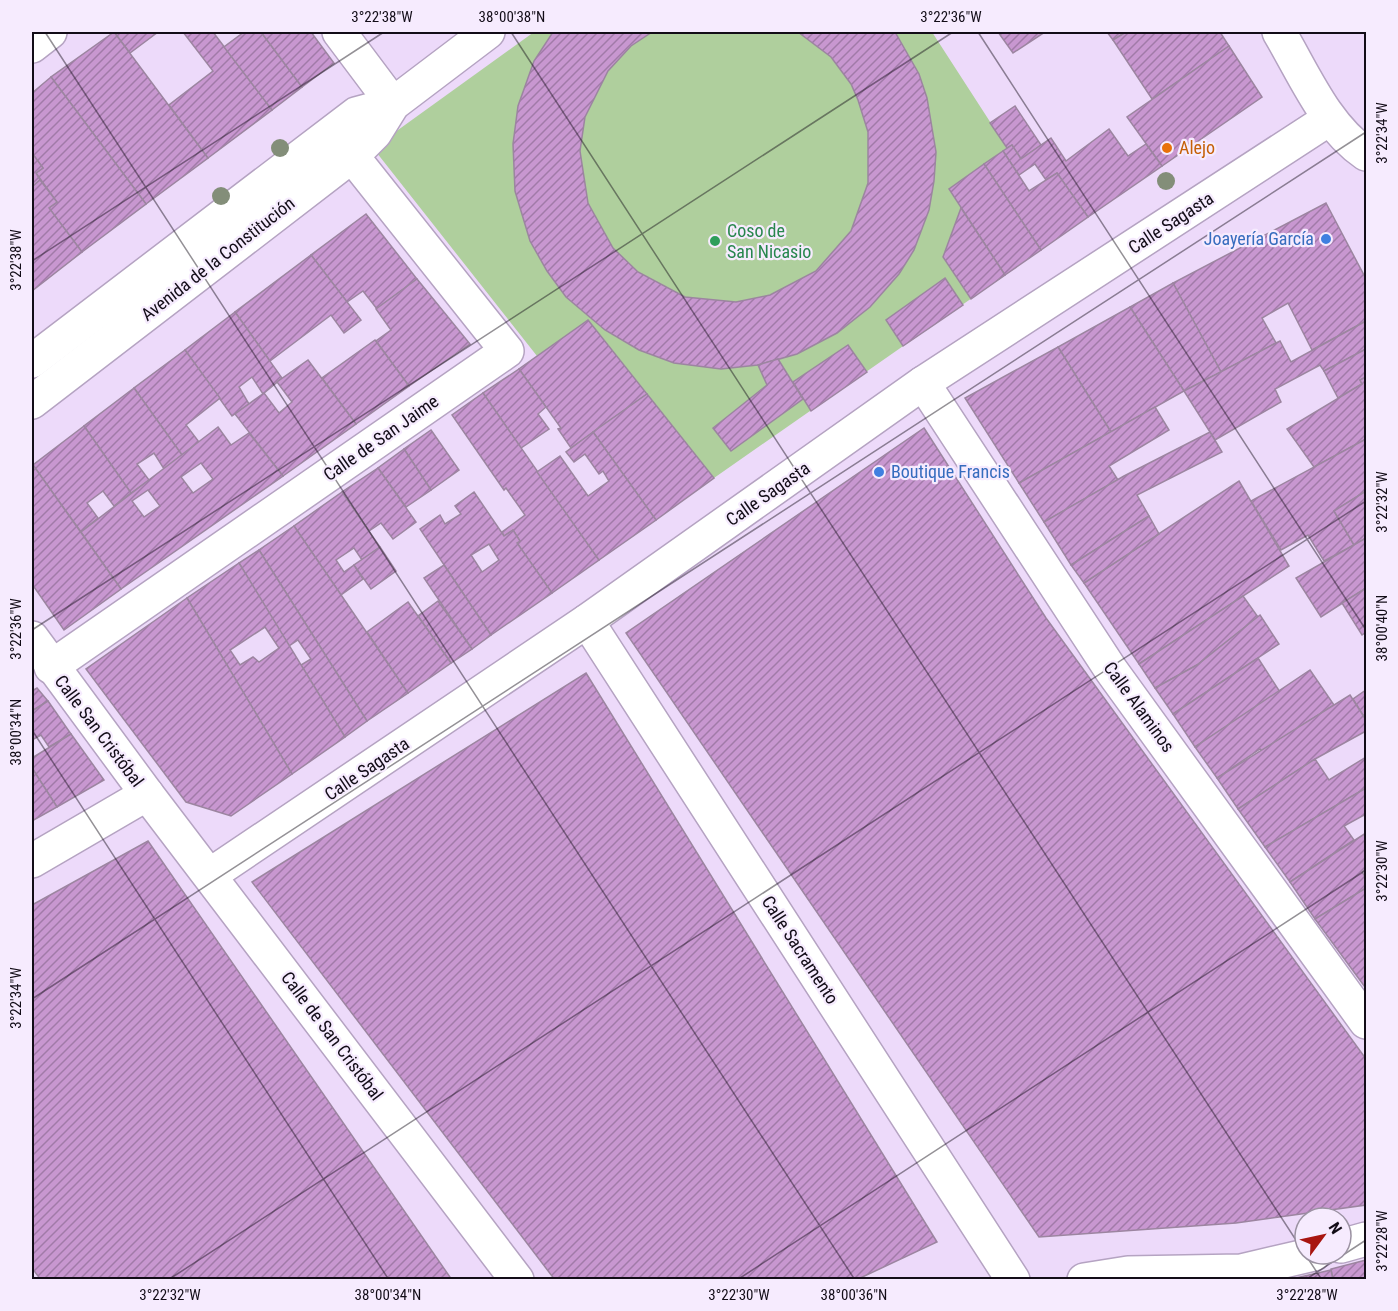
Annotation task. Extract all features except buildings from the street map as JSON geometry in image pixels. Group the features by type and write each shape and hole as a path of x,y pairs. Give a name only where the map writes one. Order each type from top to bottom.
{"street":[{"path":"32,46 50,32"},
{"path":"339,32 393,104"},
{"name":"Avenida de la Constitución","path":"32,402 352,156 375,133 393,104 488,32"},
{"path":"1278,32 1329,119 1366,154"},
{"name":"Avenida de la Constitución","path":"32,362 356,114 393,104"},
{"name":"Calle Sagasta","path":"210,874 587,621 923,383 1329,119"},
{"name":"Calle de San Jaime","path":"51,667 507,351 352,156"},
{"name":"Calle Alaminos","path":"923,383 1111,670 1366,1022"},
{"name":"Calle Sacramento","path":"587,621 1013,1280"},
{"name":"Calle San Cristóbal","path":"32,638 51,667 147,794"},
{"path":"32,861 147,794"},
{"name":"Calle de San Cristóbal","path":"147,794 517,1280"},
{"path":"1084,1280 1128,1273 1241,1271 1293,1259"}],"green space":[{"name":"Coso de San Nicasio","path":"534,32 932,32 1007,148 949,189 1005,275 714,478 589,321 537,356 373,148"}],"place":[{"name":"Alejo","path":"1167,148"},
{"name":"Joayería García","path":"1326,239"},
{"name":"Coso de San Nicasio","path":"715,241"},
{"name":"Boutique Francis","path":"879,472"}]}
